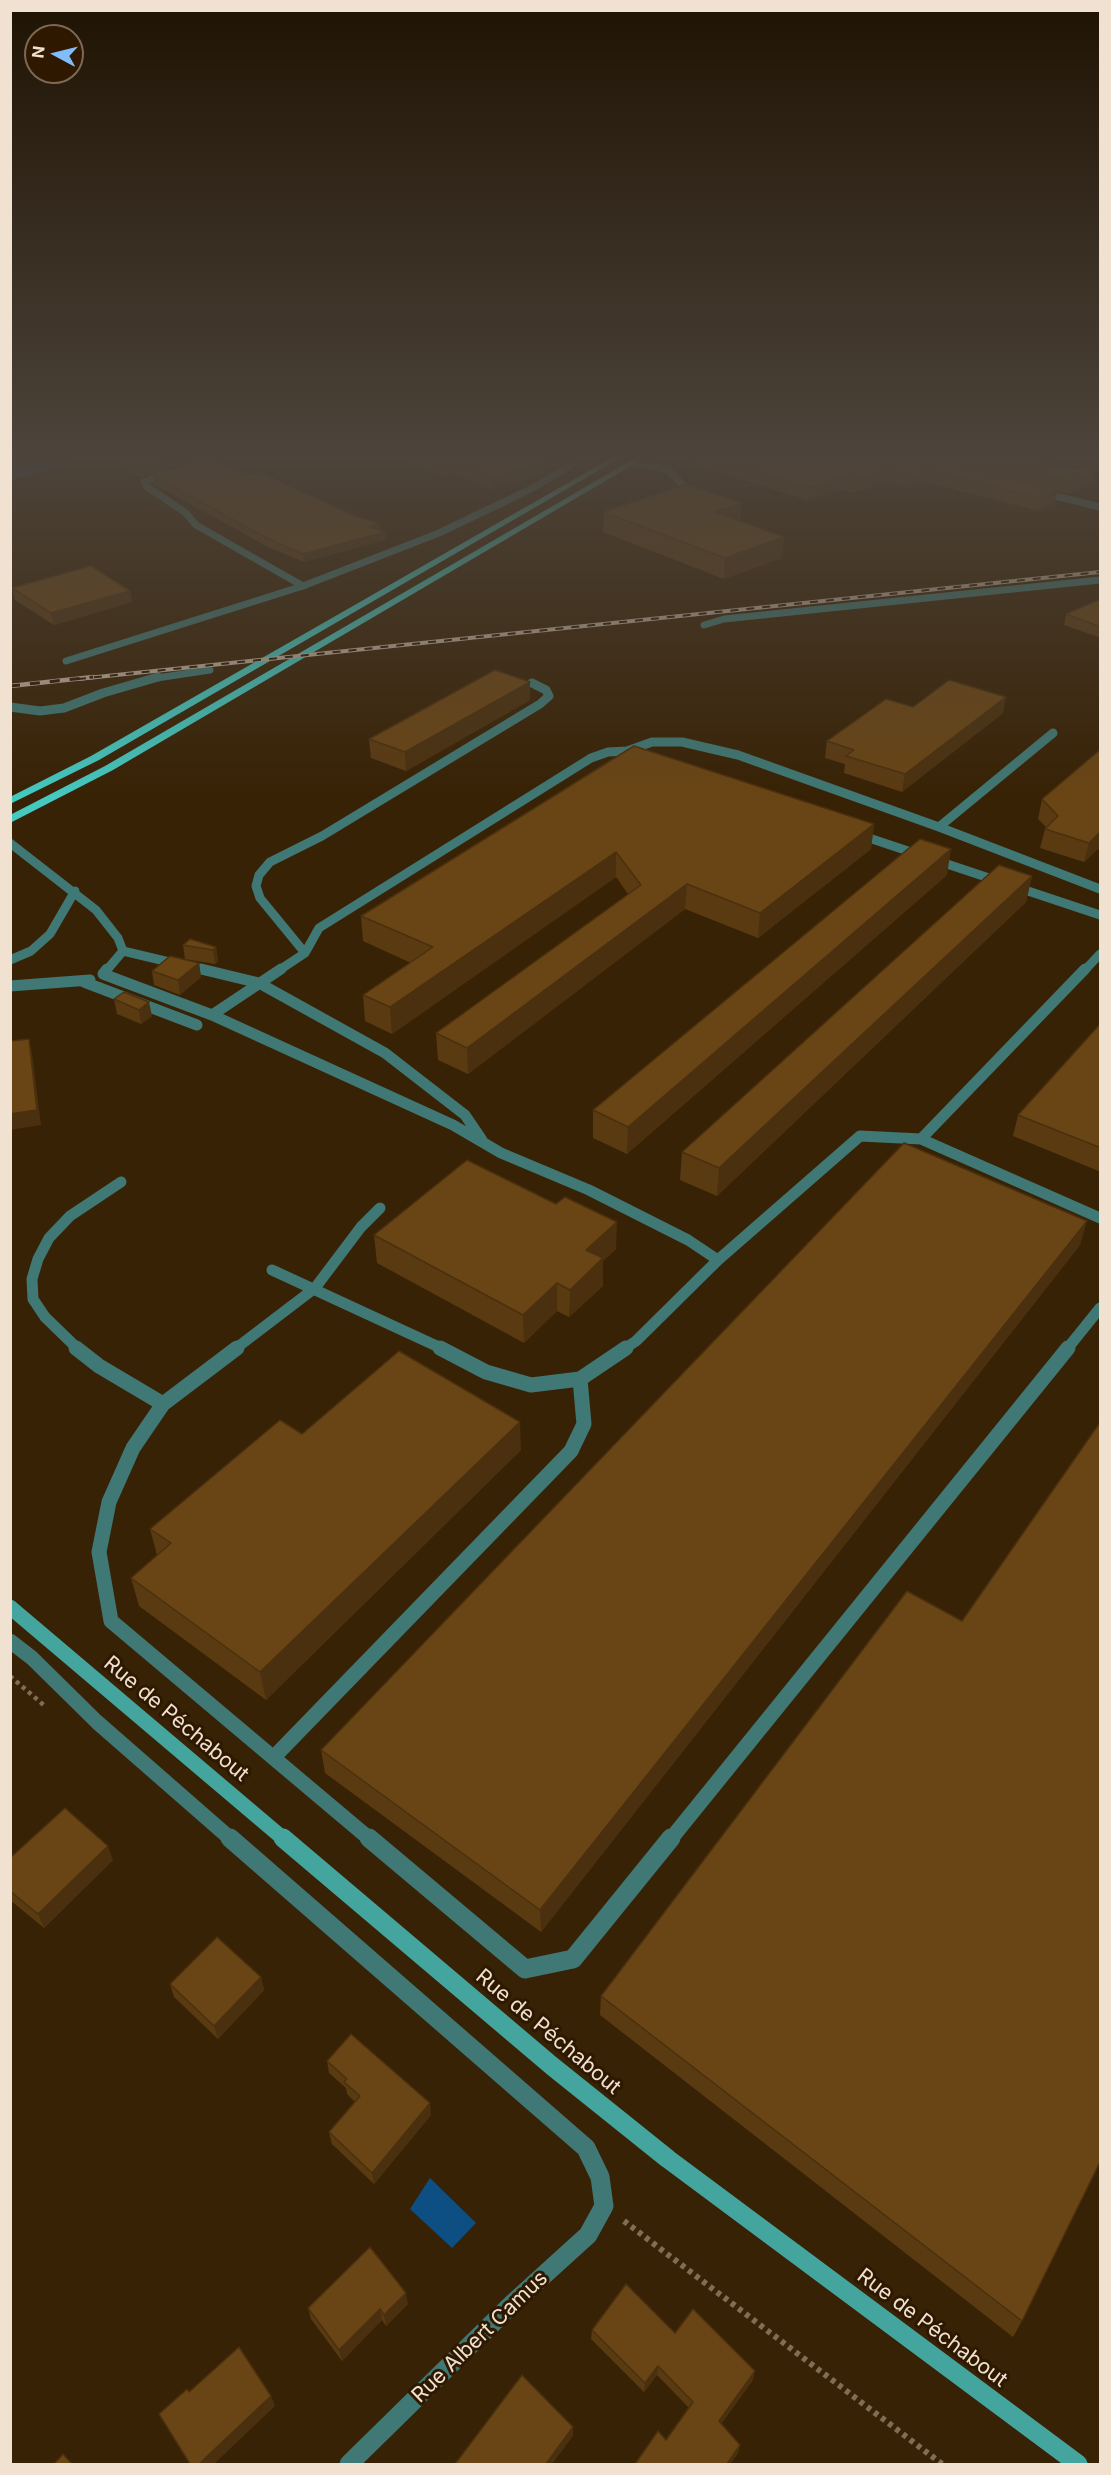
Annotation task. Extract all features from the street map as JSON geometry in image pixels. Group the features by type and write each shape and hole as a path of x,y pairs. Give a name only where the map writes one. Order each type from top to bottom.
{"main road":[{"path":"10,801 95,758 428,568"},
{"path":"10,820 117,763 451,568"}],"street":[{"path":"272,568 303,586"},
{"path":"66,661 303,586 348,568"},
{"path":"704,625 724,619 1101,580"},
{"path":"10,707 40,711 64,708 153,678 210,670"},
{"path":"305,953 260,898 256,886 258,875 270,862 322,836 540,704 549,696 546,690 532,683"},
{"path":"939,827 1053,733"},
{"path":"212,1015 305,953 319,928 591,758 608,752 627,751 652,742 682,742 738,755 939,827 1101,889"},
{"path":"627,751 638,755"},
{"path":"850,832 1101,915"},
{"path":"10,843 75,891 96,910 118,938 123,951"},
{"path":"10,960 31,951 51,934 75,891"},
{"path":"10,986 84,982 103,974 123,951"},
{"path":"123,951 259,983 385,1053 465,1115 483,1142"},
{"path":"921,1139 1101,954"},
{"path":"103,974 212,1015 453,1125 501,1153 589,1190 668,1230 718,1260"},
{"path":"84,982 197,1025"},
{"path":"272,1270 315,1288 486,1372 531,1385 580,1379 636,1341 718,1260 860,1136 921,1139 1101,1218"},
{"path":"121,1182 70,1216 49,1238 38,1259 32,1280 33,1299 45,1317 69,1342 99,1366 163,1404"},
{"path":"380,1208 361,1227 315,1288 163,1404 133,1448 110,1502 99,1552 111,1621 525,1969 573,1959 1101,1308"},
{"path":"274,1757 571,1451 584,1424 580,1379"},
{"name":"Rue de Péchabout","path":"10,1607 552,2066 668,2159 1078,2464"},
{"name":"Rue Albert Camus","path":"10,1641 32,1658 97,1722 586,2148 600,2178 604,2206 588,2235 512,2304 349,2464"}],"path":[{"path":"629,2225 942,2464"}],"water":[{"path":"430,2178 476,2223 452,2248 410,2209"}],"building":[{"path":"82,568 95,568 130,591 51,613 12,588"},
{"path":"1101,599 1101,627 1066,614"},
{"path":"495,670 530,682 405,752 369,739"},
{"path":"949,680 1006,697 905,774 846,756 854,750 827,741 886,699 913,707"},
{"path":"634,746 874,824 760,913 687,884 467,1048 436,1033 641,885 616,852 390,1007 363,995 433,947 361,916"},
{"path":"1101,749 1101,831 1089,843 1045,829 1058,816 1042,799"},
{"path":"920,839 951,849 628,1127 593,1110"},
{"path":"999,865 1032,876 719,1168 682,1152"},
{"path":"190,939 216,947 213,950 183,945"},
{"path":"170,956 199,963 178,980 152,971"},
{"path":"124,992 149,1002 139,1010 114,999"},
{"path":"1101,1023 1101,1148 1018,1115"},
{"path":"29,1039 37,1110 10,1114 10,1041"},
{"path":"904,1143 1087,1221 540,1910 321,1750"},
{"path":"467,1160 556,1204 565,1197 617,1222 586,1250 603,1258 570,1290 557,1283 523,1315 374,1235"},
{"path":"399,1351 520,1422 260,1672 131,1578 171,1543 150,1529 280,1420 302,1434"},
{"path":"1101,1421 1101,2160 1022,2321 601,1996 907,1591 962,1621"},
{"path":"65,1808 108,1846 38,1914 10,1891 10,1858"},
{"path":"217,1937 261,1977 214,2026 170,1984"},
{"path":"351,2034 430,2103 372,2173 329,2132 360,2096 344,2082 347,2079 327,2061"},
{"path":"370,2247 406,2293 384,2315 380,2309 339,2350 308,2308"},
{"path":"626,2284 675,2333 693,2309 755,2371 719,2421 740,2445 727,2464 635,2464 658,2431 666,2440 693,2402 658,2366 645,2383 592,2330"},
{"path":"239,2347 271,2396 199,2464 190,2464 159,2414 187,2389 189,2392"},
{"path":"522,2375 573,2427 546,2464 455,2464"},
{"path":"63,2454 72,2464 54,2464"}],"railway":[{"path":"78,679 1100,572"},
{"path":"10,686 93,677"}]}
